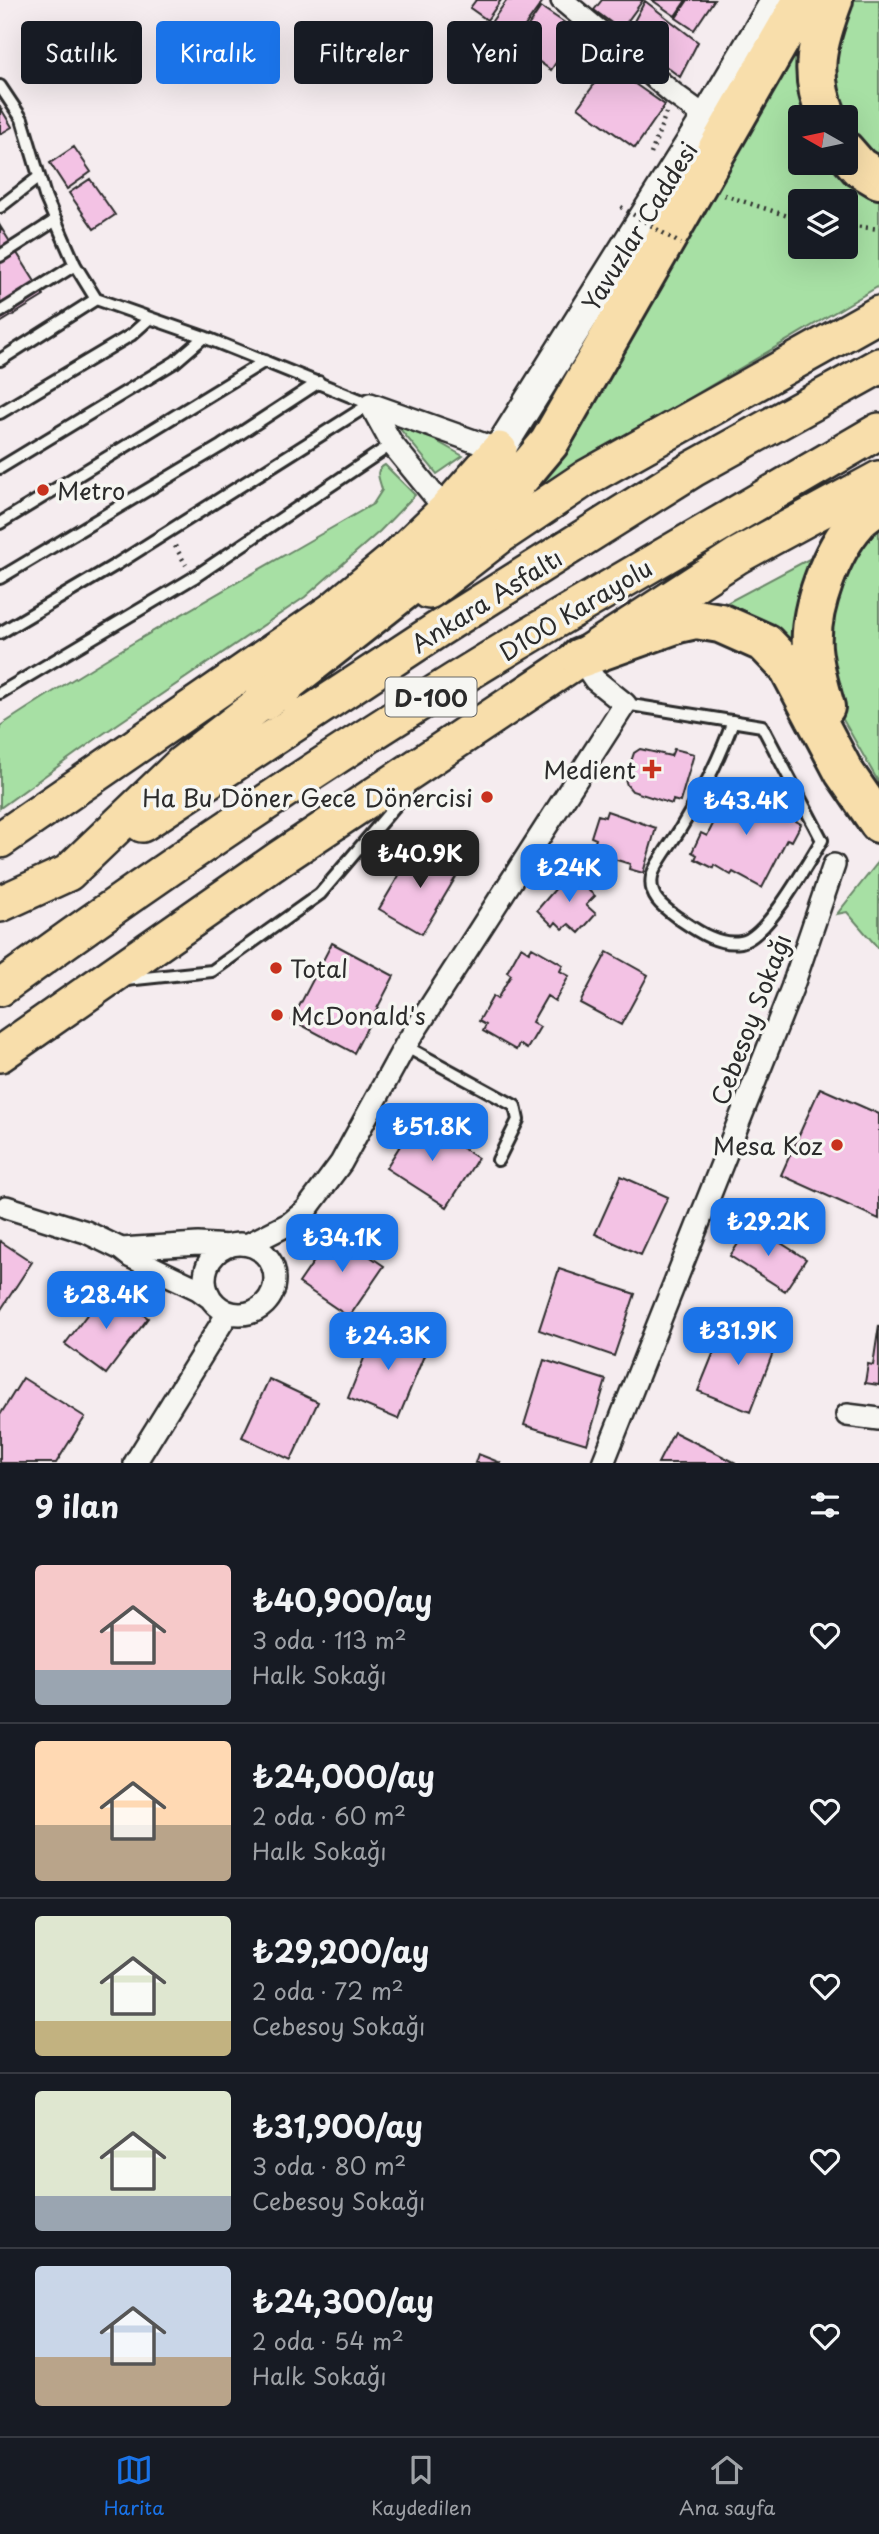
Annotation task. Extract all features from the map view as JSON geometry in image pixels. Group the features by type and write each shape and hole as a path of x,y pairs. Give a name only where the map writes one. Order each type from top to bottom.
{"highway":[{"path":"821,105 815,68 819,38 833,0"},
{"path":"0,904 68,873 183,763 437,564 501,500 549,443 782,1"},
{"path":"858,166 879,179"},
{"path":"261,702 337,661 501,535 586,478 879,314"},
{"name":"Ankara Asfaltı","path":"68,873 437,630 670,484 879,366"},
{"name":"D100 Karayolu","path":"0,988 75,933 317,769 508,648 879,431"},
{"path":"0,840 332,611 396,558 446,510 499,450"},
{"path":"0,1054 220,900 580,658 737,556 879,479"},
{"path":"879,505 858,521 839,548 827,573 812,627 812,647 824,706 856,770 879,807"},
{"path":"580,658 696,619 720,623 765,643 789,668 838,762 879,823"},
{"name":"D-100","path":"0,922 68,873"},
{"path":"0,1030 220,900"}],"main road":[{"name":"Yavuzlar Caddesi","path":"499,450 782,1"}],"street":[{"path":"562,0 674,94 707,118"},
{"path":"370,404 499,450"},
{"path":"370,404 391,444 446,510"},
{"path":"121,1249 198,1244 239,1245 265,1254 271,1262 275,1284 271,1296 254,1312 242,1315 228,1312 214,1304 209,1297 205,1287 205,1269 211,1257 220,1249 239,1245 289,1224 306,1210 341,1163 405,1046 625,704 595,680 580,658"},
{"name":"Cebesoy Sokağı","path":"603,1463 792,988 834,865"},
{"path":"6,1207 86,1232 209,1297"},
{"path":"135,1463 228,1312"},
{"path":"847,1415 879,1419"}],"lane":[{"path":"0,86 22,120 39,177 56,220 75,265 96,299 265,360 370,404"},
{"path":"0,207 39,177"},
{"path":"0,256 56,220"},
{"path":"0,312 75,265"},
{"path":"0,360 96,299"},
{"path":"0,413 131,335 150,318"},
{"path":"0,468 175,362 204,337"},
{"path":"0,523 265,360"},
{"path":"0,578 221,446 319,382"},
{"path":"0,634 117,564 370,404"},
{"path":"0,693 193,578 391,444"},
{"path":"438,768 580,658"},
{"path":"625,704 733,721 762,726 822,840 776,912 748,940 740,942 727,942 704,936 660,905 653,894 652,875 683,826 717,761 733,721"},
{"path":"103,983 212,971 320,894 405,793 416,784"},
{"path":"405,1046 514,1106 518,1120 498,1160"}],"path":[{"path":"649,159 674,94"},
{"path":"712,191 788,216"},
{"path":"621,206 681,244"},
{"path":"858,227 879,229"}],"green space":[{"path":"849,0 879,0 879,162 858,143 858,105 839,105 827,83"},
{"path":"803,35 797,78 804,105 788,105 788,175 848,175 879,198 879,286 521,498"},
{"path":"406,424 463,456 437,474 400,429"},
{"path":"385,465 415,495 380,531 305,597 103,734 0,808 0,726 138,640 373,504 382,490 378,473"},
{"path":"879,520 879,783 833,702 819,627 840,570"},
{"path":"826,550 800,657 719,607"},
{"path":"879,861 879,949 847,912 837,914"}],"building":[{"path":"476,0 501,0 487,20 470,8"},
{"path":"507,0 543,1 529,21 492,21"},
{"path":"602,0 643,0 628,21 609,21 594,10"},
{"path":"652,0 686,0 675,16"},
{"path":"688,0 714,0 694,30 676,18"},
{"path":"645,1 698,42 680,77 669,69 669,21 634,21"},
{"path":"541,7 562,21 556,21 556,62 551,70 542,64 542,21 531,21"},
{"path":"594,84 635,84 665,105 635,148 578,107"},
{"path":"0,107 12,127 0,134"},
{"path":"74,147 91,172 67,189 50,163"},
{"path":"90,179 115,215 94,229 69,193"},
{"path":"0,226 44,296 0,323"},
{"path":"640,749 671,756 674,749 694,754 680,802 673,800 672,804 632,791 627,785 625,779 634,753"},
{"path":"729,786 778,810 781,804 799,814 796,821 801,824 792,841 787,839 762,888 733,872 731,875 714,865 713,868 695,859 697,855 692,852 701,833 707,836 714,822 713,815"},
{"path":"607,811 656,828 643,873 629,869 630,864 604,856 607,849 594,845 596,839 591,837 598,815 605,817"},
{"path":"417,845 460,870 422,934 379,909"},
{"path":"575,871 595,896 586,905 596,914 579,933 569,924 563,929 556,922 553,926 537,910 570,872 572,874"},
{"path":"332,943 394,976 354,1053 292,1020"},
{"path":"521,947 529,952 532,947 563,965 560,971 569,976 555,1001 547,996 532,1022 540,1027 527,1049 519,1044 516,1050 483,1031 486,1025 479,1021 493,996 497,999 511,975 507,972"},
{"path":"607,952 648,975 621,1025 580,1003"},
{"name":"Mesa Koz","path":"820,1088 879,1114 879,1219 781,1175"},
{"path":"417,1119 478,1158 447,1207 386,1168"},
{"path":"621,1176 668,1197 641,1255 595,1234"},
{"path":"751,1224 806,1259 785,1291 730,1256"},
{"path":"334,1232 384,1266 349,1317 299,1283"},
{"path":"0,1241 32,1262 0,1311"},
{"path":"559,1269 635,1294 614,1356 539,1330"},
{"path":"107,1288 148,1318 106,1374 65,1344"},
{"path":"726,1322 777,1342 750,1412 698,1391"},
{"path":"879,1325 879,1385 865,1383 868,1364 873,1365"},
{"path":"377,1326 428,1346 398,1419 348,1398"},
{"path":"544,1360 606,1380 587,1444 524,1425"},
{"path":"23,1378 85,1417 56,1463 0,1463 0,1415"},
{"path":"269,1379 318,1402 291,1460 242,1437"},
{"path":"674,1432 736,1463 658,1463"},
{"path":"478,1454 501,1463 475,1463"}],"place":[{"name":"Metro","path":"43,490"},
{"name":"Medient","path":"652,769"},
{"name":"Ha Bu Döner Gece Dönercisi","path":"487,797"},
{"name":"Total","path":"276,968"},
{"name":"McDonald's","path":"277,1015"},
{"name":"Mesa Koz","path":"837,1145"}]}
